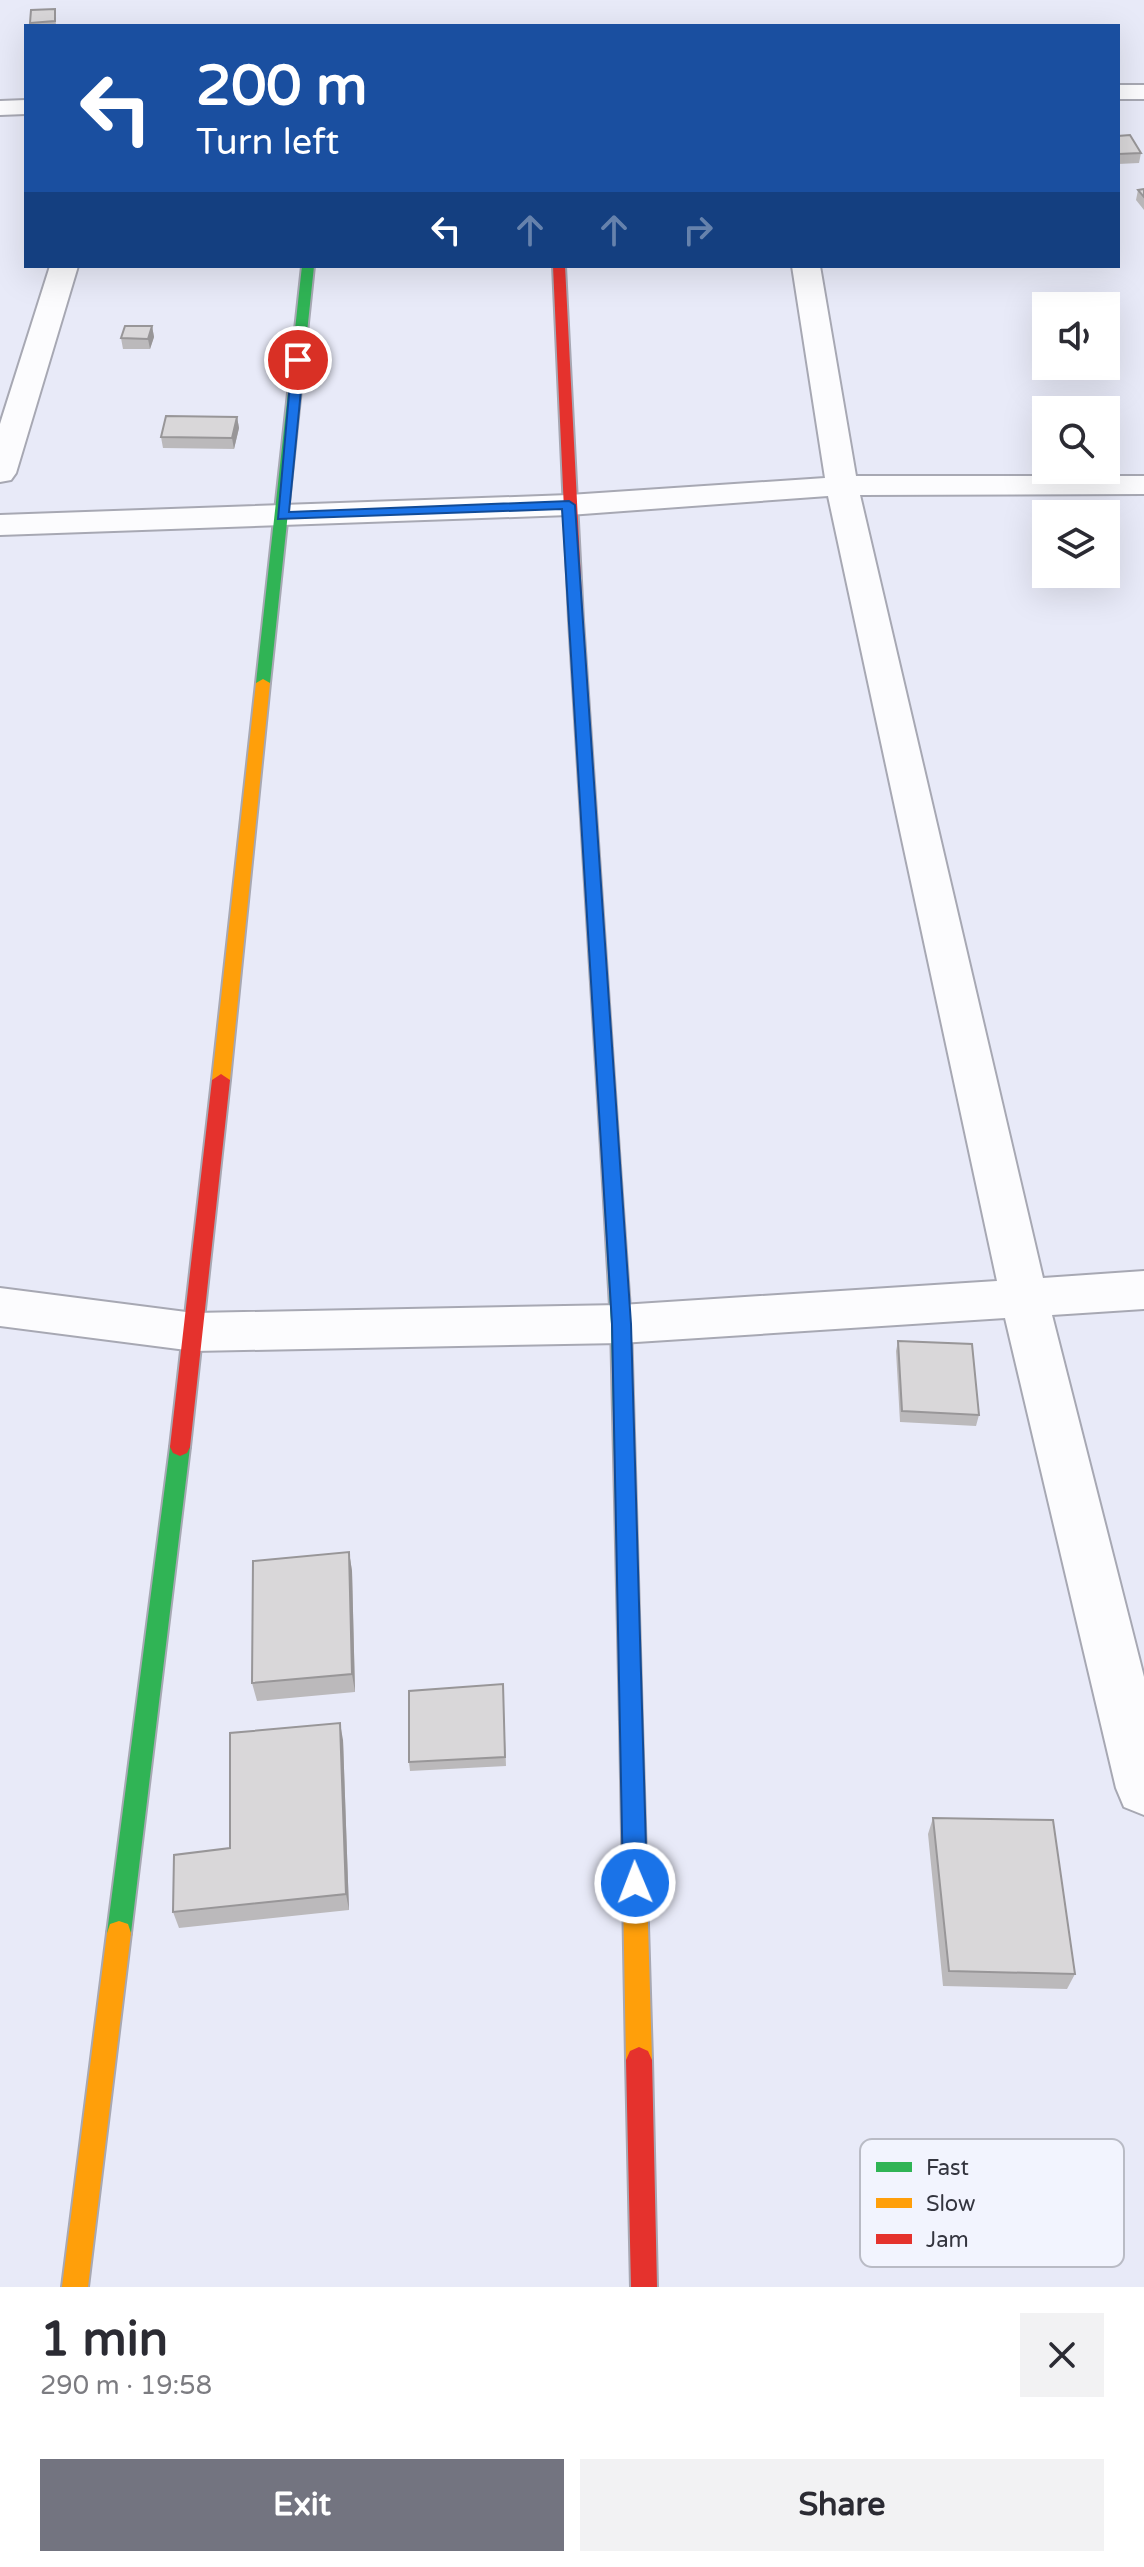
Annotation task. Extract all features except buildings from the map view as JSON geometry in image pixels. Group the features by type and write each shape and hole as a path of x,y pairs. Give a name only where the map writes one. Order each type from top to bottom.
{"street":[{"path":"1120,92 1144,92"},
{"path":"0,108 24,107"},
{"path":"0,473 63,268"},
{"path":"75,2287 194,1332 308,268"},
{"path":"559,268 569,505 621,1324 644,2287"},
{"path":"806,268 842,486 1024,1297 1144,1788"},
{"path":"0,525 569,505 842,486 1144,485"},
{"path":"0,1307 194,1332 621,1324 1144,1290"}],"traffic: fast":[{"path":"263,683 308,268"},
{"path":"611,1166 621,1324 631,1722"},
{"path":"119,1933 180,1447"}],"traffic: slow":[{"path":"576,620 611,1166"},
{"path":"221,1080 263,683"},
{"path":"631,1722 639,2060"},
{"path":"75,2287 119,1933"}],"traffic: jam":[{"path":"559,268 576,620"},
{"path":"180,1447 221,1080"},
{"path":"639,2060 644,2287"}],"route":[{"path":"298,360 282,516 569,505 621,1324 635,1883"}]}
